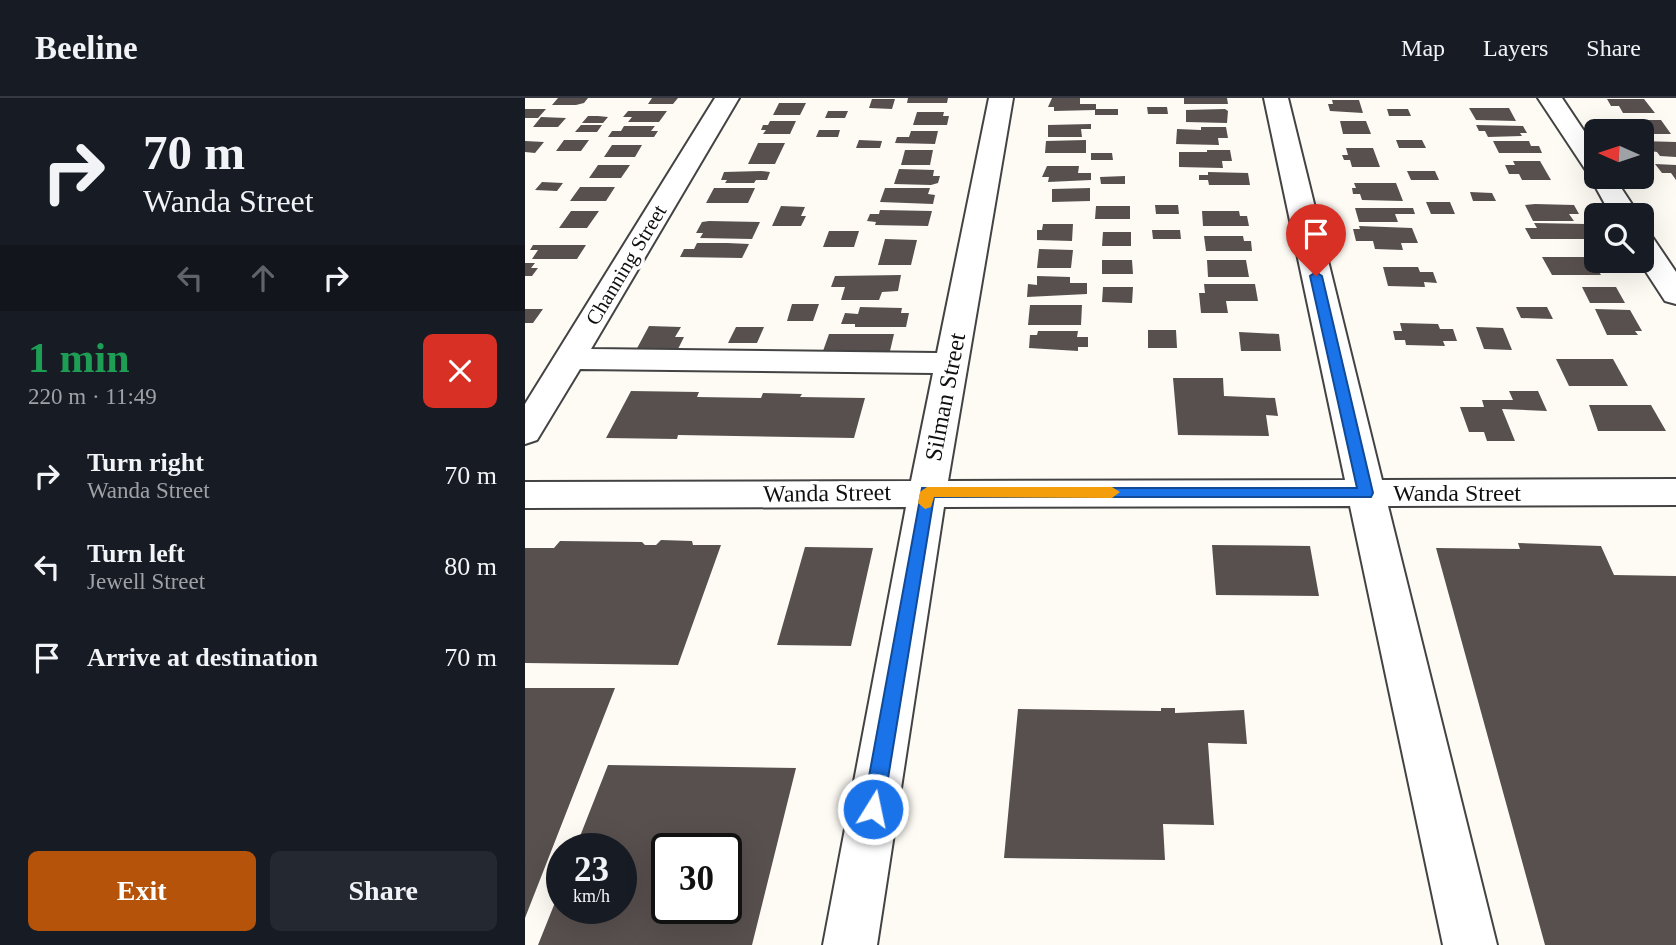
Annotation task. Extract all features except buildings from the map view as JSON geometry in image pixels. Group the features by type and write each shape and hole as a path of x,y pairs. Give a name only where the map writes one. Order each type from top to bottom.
{"street":[{"name":"Channing Street","path":"525,432 727,98"},
{"name":"Silman Street","path":"849,945 927,492 1001,98"},
{"path":"1276,98 1470,945"},
{"path":"1551,98 1584,150"},
{"path":"1654,260 1676,295"},
{"path":"570,359 953,363"},
{"name":"Wanda Street","path":"525,495 1676,492"}],"slow traffic":[{"path":"925,503 927,492 1112,492"}],"route":[{"path":"873,809 927,492 1366,493 1316,276"}]}
